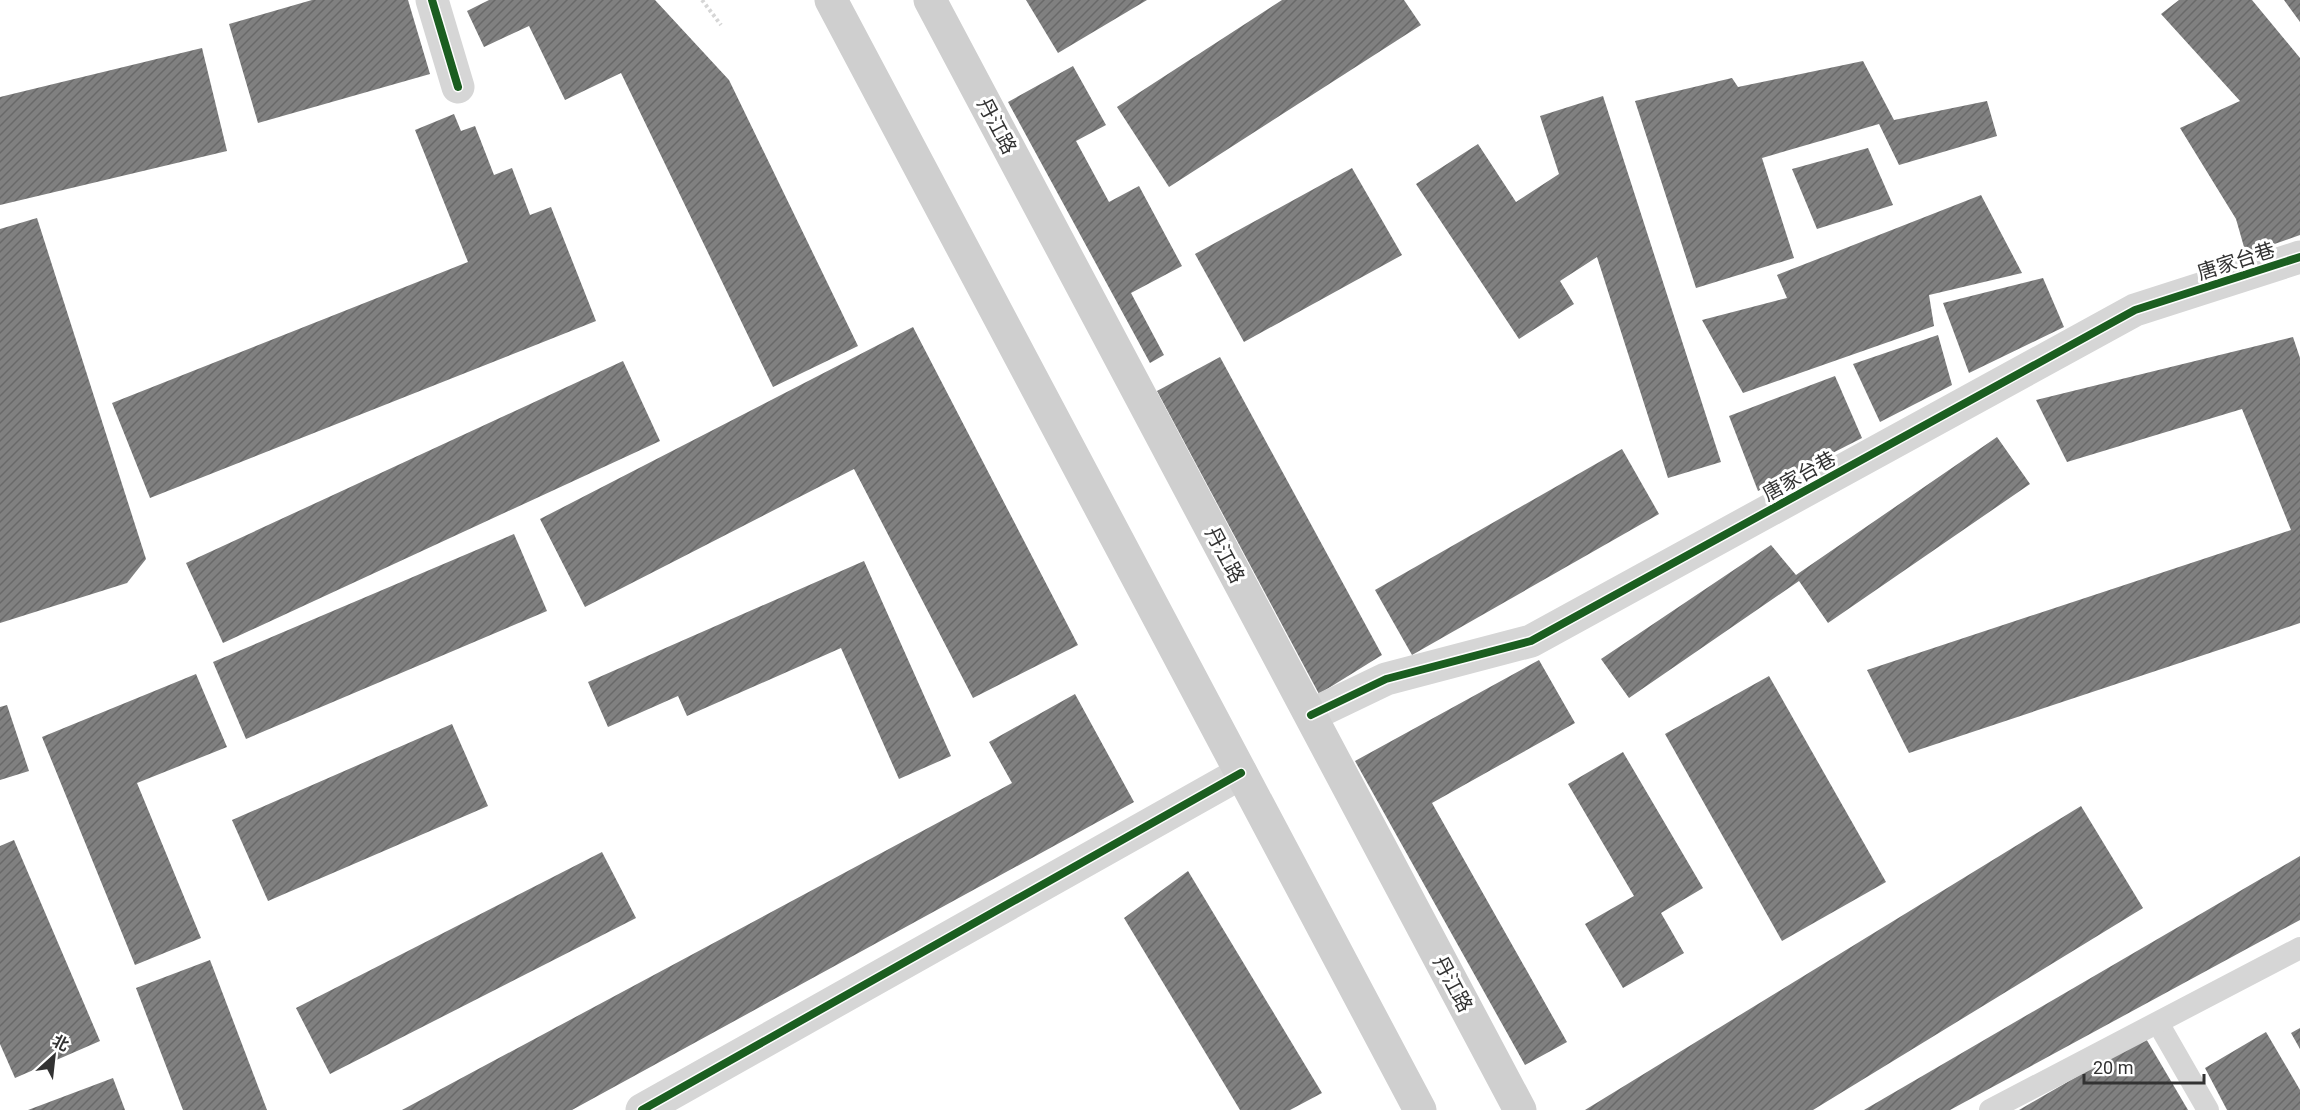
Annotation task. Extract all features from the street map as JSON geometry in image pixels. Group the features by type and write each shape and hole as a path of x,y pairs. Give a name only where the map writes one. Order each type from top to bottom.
{"main road":[{"path":"831,0 1420,1110"},
{"name":"丹江路","path":"930,0 1520,1110"}],"street":[{"path":"432,0 458,87"},
{"name":"唐家台巷","path":"1311,715 1386,679 1531,641 2135,310 2300,257"},
{"path":"642,1110 1241,773"}],"lane":[{"path":"1990,1110 2300,948"},
{"path":"2157,1023 2208,1110"}],"path":[{"path":"702,0 721,25"}],"building":[{"path":"312,0 408,0 430,74 258,123 229,24"},
{"path":"489,0 655,0 729,80 858,346 773,387 621,73 565,100 529,26 484,47 467,11"},
{"path":"1026,0 1147,0 1058,53"},
{"path":"1282,0 1404,0 1421,25 1169,187 1117,107"},
{"path":"2179,0 2252,0 2300,58 2300,235 2246,254 2236,219 2180,128 2240,101 2161,14"},
{"path":"2284,0 2300,0 2300,22"},
{"path":"202,48 227,151 0,205 0,97"},
{"path":"1863,61 1894,120 1987,101 1997,136 1899,165 1879,124 1762,158 1794,258 1696,288 1635,101 1732,78 1738,87"},
{"path":"1073,66 1106,125 1076,141 1109,202 1139,186 1182,266 1131,293 1164,355 1150,363 1008,102"},
{"path":"1603,96 1721,462 1668,478 1597,257 1560,281 1574,304 1519,339 1416,184 1478,144 1516,202 1559,174 1540,116"},
{"path":"454,114 461,131 475,126 494,175 512,168 530,215 551,207 596,321 150,498 112,403 468,262 415,130"},
{"path":"1868,148 1893,205 1817,229 1792,169"},
{"path":"1352,168 1402,255 1244,342 1195,254"},
{"path":"1981,195 2022,273 1929,295 1934,326 1743,393 1702,320 1787,298 1777,275"},
{"path":"37,218 146,559 127,583 0,623 0,229"},
{"path":"2043,278 2064,327 1969,373 1943,303"},
{"path":"913,327 1078,645 973,698 854,469 585,607 540,519"},
{"path":"1938,335 1952,385 1880,422 1853,364"},
{"path":"2293,337 2300,358 2300,623 1909,753 1867,670 2291,530 2242,409 2067,462 2036,400"},
{"path":"1220,357 1382,655 1319,694 1157,391"},
{"path":"623,361 660,441 223,643 186,563"},
{"path":"1835,376 1862,438 1758,491 1729,416"},
{"path":"1997,437 2030,484 1828,623 1799,581 1629,698 1601,659 1771,545 1796,575"},
{"path":"1622,449 1659,514 1412,655 1375,590"},
{"path":"514,534 547,611 246,739 213,662"},
{"path":"864,561 951,756 899,779 841,648 687,716 678,696 608,727 588,682"},
{"path":"1539,660 1575,723 1432,803 1567,1042 1525,1065 1355,761"},
{"path":"196,674 227,747 137,783 201,938 135,965 42,737"},
{"path":"1769,676 1886,882 1782,941 1665,734"},
{"path":"1075,694 1134,802 572,1110 402,1110 1012,783 989,742"},
{"path":"7,705 29,771 0,780 0,707"},
{"path":"452,724 488,806 268,901 232,820"},
{"path":"1623,752 1703,888 1661,913 1684,953 1623,988 1585,924 1634,896 1568,784"},
{"path":"2081,806 2143,908 1813,1110 1585,1110"},
{"path":"14,840 100,1041 15,1078 0,1044 0,846"},
{"path":"602,852 636,918 330,1074 296,1008"},
{"path":"2300,856 2300,920 1950,1110 1864,1110"},
{"path":"1188,871 1322,1093 1290,1110 1240,1110 1124,918"},
{"path":"210,960 267,1110 183,1110 136,988"},
{"path":"2300,1028 2300,1049 2291,1033"},
{"path":"2266,1032 2300,1090 2300,1110 2227,1110 2205,1068"},
{"path":"2145,1037 2188,1110 2019,1110"},
{"path":"113,1078 125,1110 28,1110"}],"cycle path":[{"path":"432,0 458,87"},
{"path":"1311,715 1386,679 1531,641 2135,310 2300,257"},
{"path":"642,1110 1241,773"}]}
